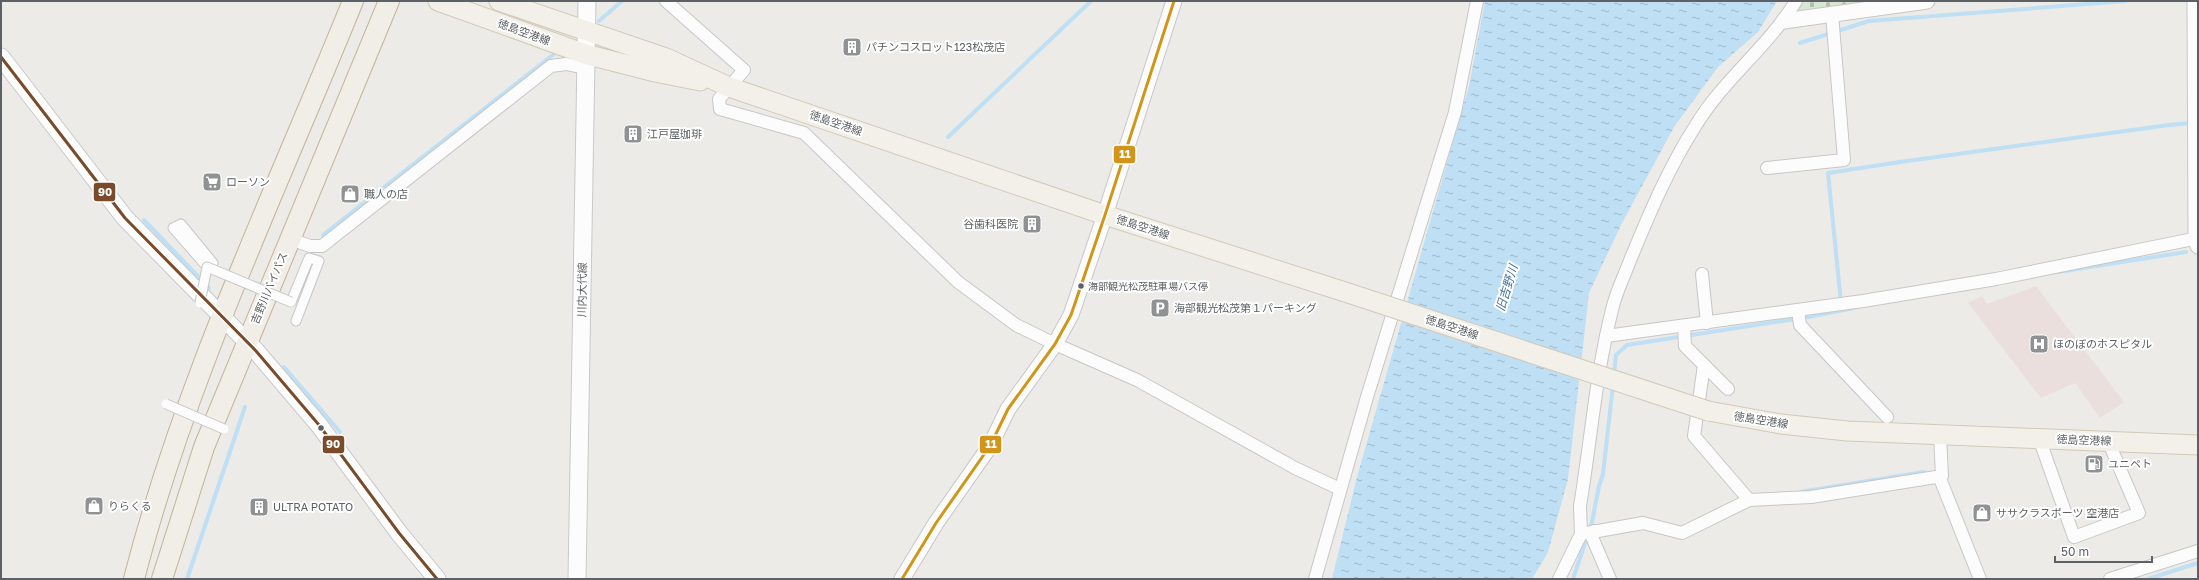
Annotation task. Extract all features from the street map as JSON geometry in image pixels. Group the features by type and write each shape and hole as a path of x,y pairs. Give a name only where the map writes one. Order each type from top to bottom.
{"highway":[{"path":"134,579 180,430 222,318 353,1"},
{"name":"吉野川バイパス","path":"162,579 204,447 246,342 389,1"}],"main road":[{"name":"徳島空港線","path":"438,1 585,61 729,86"},
{"name":"徳島空港線","path":"499,1 586,32 666,58 729,86 1105,215 1708,411 1781,424 1839,430 2198,445"},
{"name":"川内大代線","path":"577,579 587,1"},
{"path":"1,57 125,218 246,342 318,425 351,466 398,533 437,579"}],"street":[{"path":"666,1 744,70 719,99 720,109 804,133 958,282 1016,325 1136,380 1295,468 1340,489"},
{"path":"902,579 936,522 990,446 1008,409 1055,344 1071,315 1174,1"},
{"path":"1315,579 1340,489 1455,112 1477,1"},
{"path":"1559,579 1581,534 1580,506 1606,336 1613,304 1666,176 1696,124 1723,89 1784,21 1796,1"},
{"path":"1784,21 1918,1 1927,1"},
{"path":"1606,336 1798,310 1996,279 2197,240 2195,1"},
{"path":"1767,168 1844,160 1832,14"},
{"path":"290,239 310,246 322,246 551,66 585,61"},
{"path":"200,303 210,265 291,302 309,258 319,261 296,321"},
{"path":"1702,274 1707,323"},
{"path":"1798,310 1800,325 1887,417"},
{"path":"1684,326 1685,346 1728,389"},
{"path":"1704,364 1694,436 1749,500"},
{"path":"166,404 224,429"},
{"path":"1581,534 1643,523 1682,533 1749,500 1811,497 1942,476 1940,435"},
{"path":"2039,438 2074,537 2138,513 2108,441"},
{"path":"1939,476 1980,579"},
{"path":"1594,531 1592,537 1610,579"},
{"path":"2110,579 2198,551"}],"shaded area":[{"name":"ほのぼのホスピタル","path":"2036,286 2124,402 2100,418 2075,383 2041,398 1968,303 1982,296 1987,304"}],"green space":[{"path":"1803,1 1869,1 1801,12 1799,9"}],"water":[{"name":"旧吉野川","path":"1485,1 1777,1 1758,32 1718,67 1674,127 1622,223 1589,293 1568,479 1548,552 1532,579 1332,579 1357,477 1469,86"}],"waterway":[{"path":"599,21 622,1"},
{"path":"948,137 1091,1"},
{"path":"1800,43 1869,21 2126,1"},
{"path":"323,235 554,54"},
{"path":"1841,303 1828,173 2192,123"},
{"path":"144,220 209,288"},
{"path":"2058,272 2186,252"},
{"path":"1614,375 1616,355 1627,345 1808,317 1854,308"},
{"path":"284,367 340,432"},
{"path":"1573,579 1592,522 1599,486 1603,474 1613,385"},
{"path":"187,579 245,407"},
{"path":"1800,492 1924,472"},
{"path":"2148,579 2198,563"}],"transit line":[{"name":"11","path":"902,579 936,523 990,446 1008,409 1055,344 1071,315 1174,1"},
{"name":"90","path":"1,57 125,218 256,351 319,425 399,533 437,579"}],"place":[{"name":"パチンコスロット123松茂店","path":"852,47"},
{"name":"江戸屋珈琲","path":"633,134"},
{"name":"ローソン","path":"212,182"},
{"name":"職人の店","path":"350,194"},
{"name":"谷歯科医院","path":"1032,224"},
{"name":"海部観光松茂駐車場バス停","path":"1081,286"},
{"name":"海部観光松茂第１パーキング","path":"1160,308"},
{"name":"ほのぼのホスピタル","path":"2039,344"},
{"name":"ユニペト","path":"2094,464"},
{"name":"りらくる","path":"94,506"},
{"name":"ULTRA POTATO","path":"259,507"},
{"name":"ササクラスポーツ 空港店","path":"1982,513"}]}
